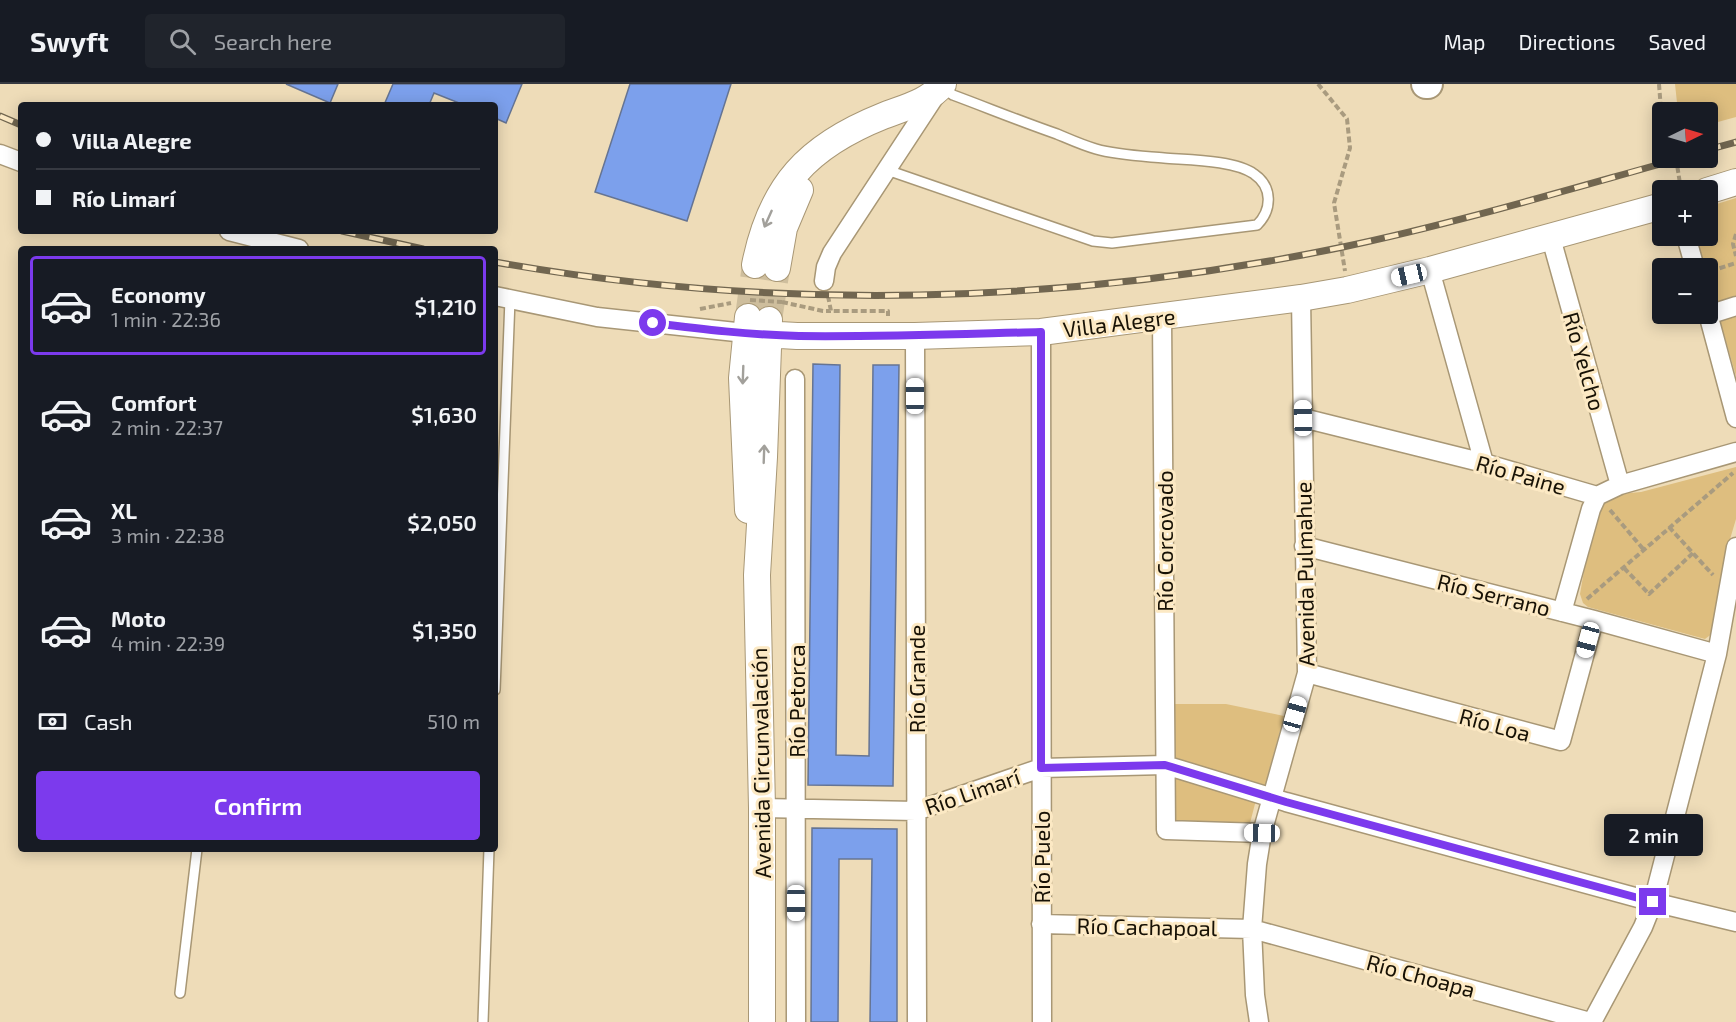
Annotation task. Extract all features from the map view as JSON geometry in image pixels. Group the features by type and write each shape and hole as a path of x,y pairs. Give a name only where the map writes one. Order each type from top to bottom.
{"main road":[{"path":"766,267 799,190 821,159 848,132 918,103 942,85"},
{"path":"1718,188 1736,182"},
{"name":"Villa Alegre","path":"760,318 797,336 915,336 1041,332 1347,290 1551,238 1652,209"},
{"name":"Avenida Circunvalación","path":"760,318 764,457 757,576 762,808 762,1022"}],"street":[{"path":"824,281 826,267 832,253 942,85"},
{"path":"0,154 18,161"},
{"path":"239,234 271,245"},
{"name":"Río Yelcho","path":"1551,238 1620,484"},
{"path":"1430,270 1484,463"},
{"name":"Villa Alegre","path":"502,297 597,317 760,318"},
{"name":"Avenida Pulmahue","path":"1259,1022 1252,962 1257,864 1262,833 1307,673 1301,298"},
{"path":"1718,310 1736,306"},
{"name":"Río Corcovado","path":"1162,317 1166,830 1262,833"},
{"path":"1711,324 1736,418"},
{"name":"Río Puelo","path":"1041,332 1042,1022"},
{"name":"Río Grande","path":"915,336 917,1022"},
{"name":"Río Petorca","path":"795,379 796,1022"},
{"name":"Río Paine","path":"1303,418 1484,463 1602,501 1620,484 1736,452"},
{"path":"1562,612 1591,509 1602,501"},
{"name":"Río Serrano","path":"1304,546 1717,654"},
{"path":"1591,1022 1643,927 1653,902 1717,654 1736,547"},
{"name":"Río Loa","path":"1307,673 1561,741 1594,620"},
{"name":"Río Limarí","path":"762,808 916,811 1041,768 1165,765 1272,798 1653,902 1736,922"},
{"name":"Río Cachapoal","path":"1041,924 1252,928"},
{"name":"Río Choapa","path":"1252,928 1591,1022"}],"lane":[{"path":"887,170 1101,242 1112,243 1257,225 1265,217 1268,196 1264,185 1256,175 1244,168 1201,160 1154,157 1097,149 953,95 942,85"},
{"path":"498,522 502,297"},
{"path":"180,993 197,852"},
{"path":"483,1022 489,852"}],"path":[{"path":"1318,84 1347,119 1350,148 1334,203 1347,290"},
{"path":"1659,84 1660,102"},
{"path":"1736,234 1733,244 1736,256"},
{"path":"1718,269 1736,263"},
{"path":"824,281 831,311"},
{"path":"760,318 823,311 888,311 888,336"},
{"path":"1583,603 1736,470"},
{"path":"1602,501 1644,550"},
{"path":"1669,527 1714,576"},
{"path":"1624,568 1649,594 1694,554"}],"shaded area":[{"path":"1675,84 1736,84 1736,117 1718,122 1718,102 1677,102"},
{"path":"1736,198 1736,300 1718,306 1718,258 1702,258 1698,246 1718,246 1718,204"},
{"path":"1736,311 1736,376 1719,317"},
{"path":"1736,467 1736,519 1728,546 1713,633 1705,639 1588,607 1583,603 1580,594 1597,496 1641,492"},
{"path":"1171,704 1226,704 1284,716 1264,789 1171,761"},
{"path":"1172,775 1256,800 1249,827 1172,827"}],"building":[{"path":"286,84 338,84 330,102"},
{"path":"393,84 522,84 506,123 498,119 498,102 456,102 434,93 430,102 385,102"},
{"path":"630,84 731,84 687,221 595,192"},
{"path":"813,364 840,365 836,755 869,756 873,365 899,365 893,786 808,785"},
{"path":"812,828 897,829 897,1022 870,1022 872,859 839,859 838,1022 811,1022"}],"tunnel":[{"path":"748,317 755,265"},
{"path":"769,320 777,268"}],"railway":[{"path":"0,116 18,124"},
{"path":"1718,147 1736,142"},
{"path":"498,262 600,278 706,289 813,295 919,295 1026,290 1132,281 1238,266 1343,247 1471,216 1652,166"},
{"path":"356,234 410,246"}],"route":[{"path":"653,323 720,331 797,336 915,336 1041,332 1041,768 1165,765 1286,802 1653,902"}]}
